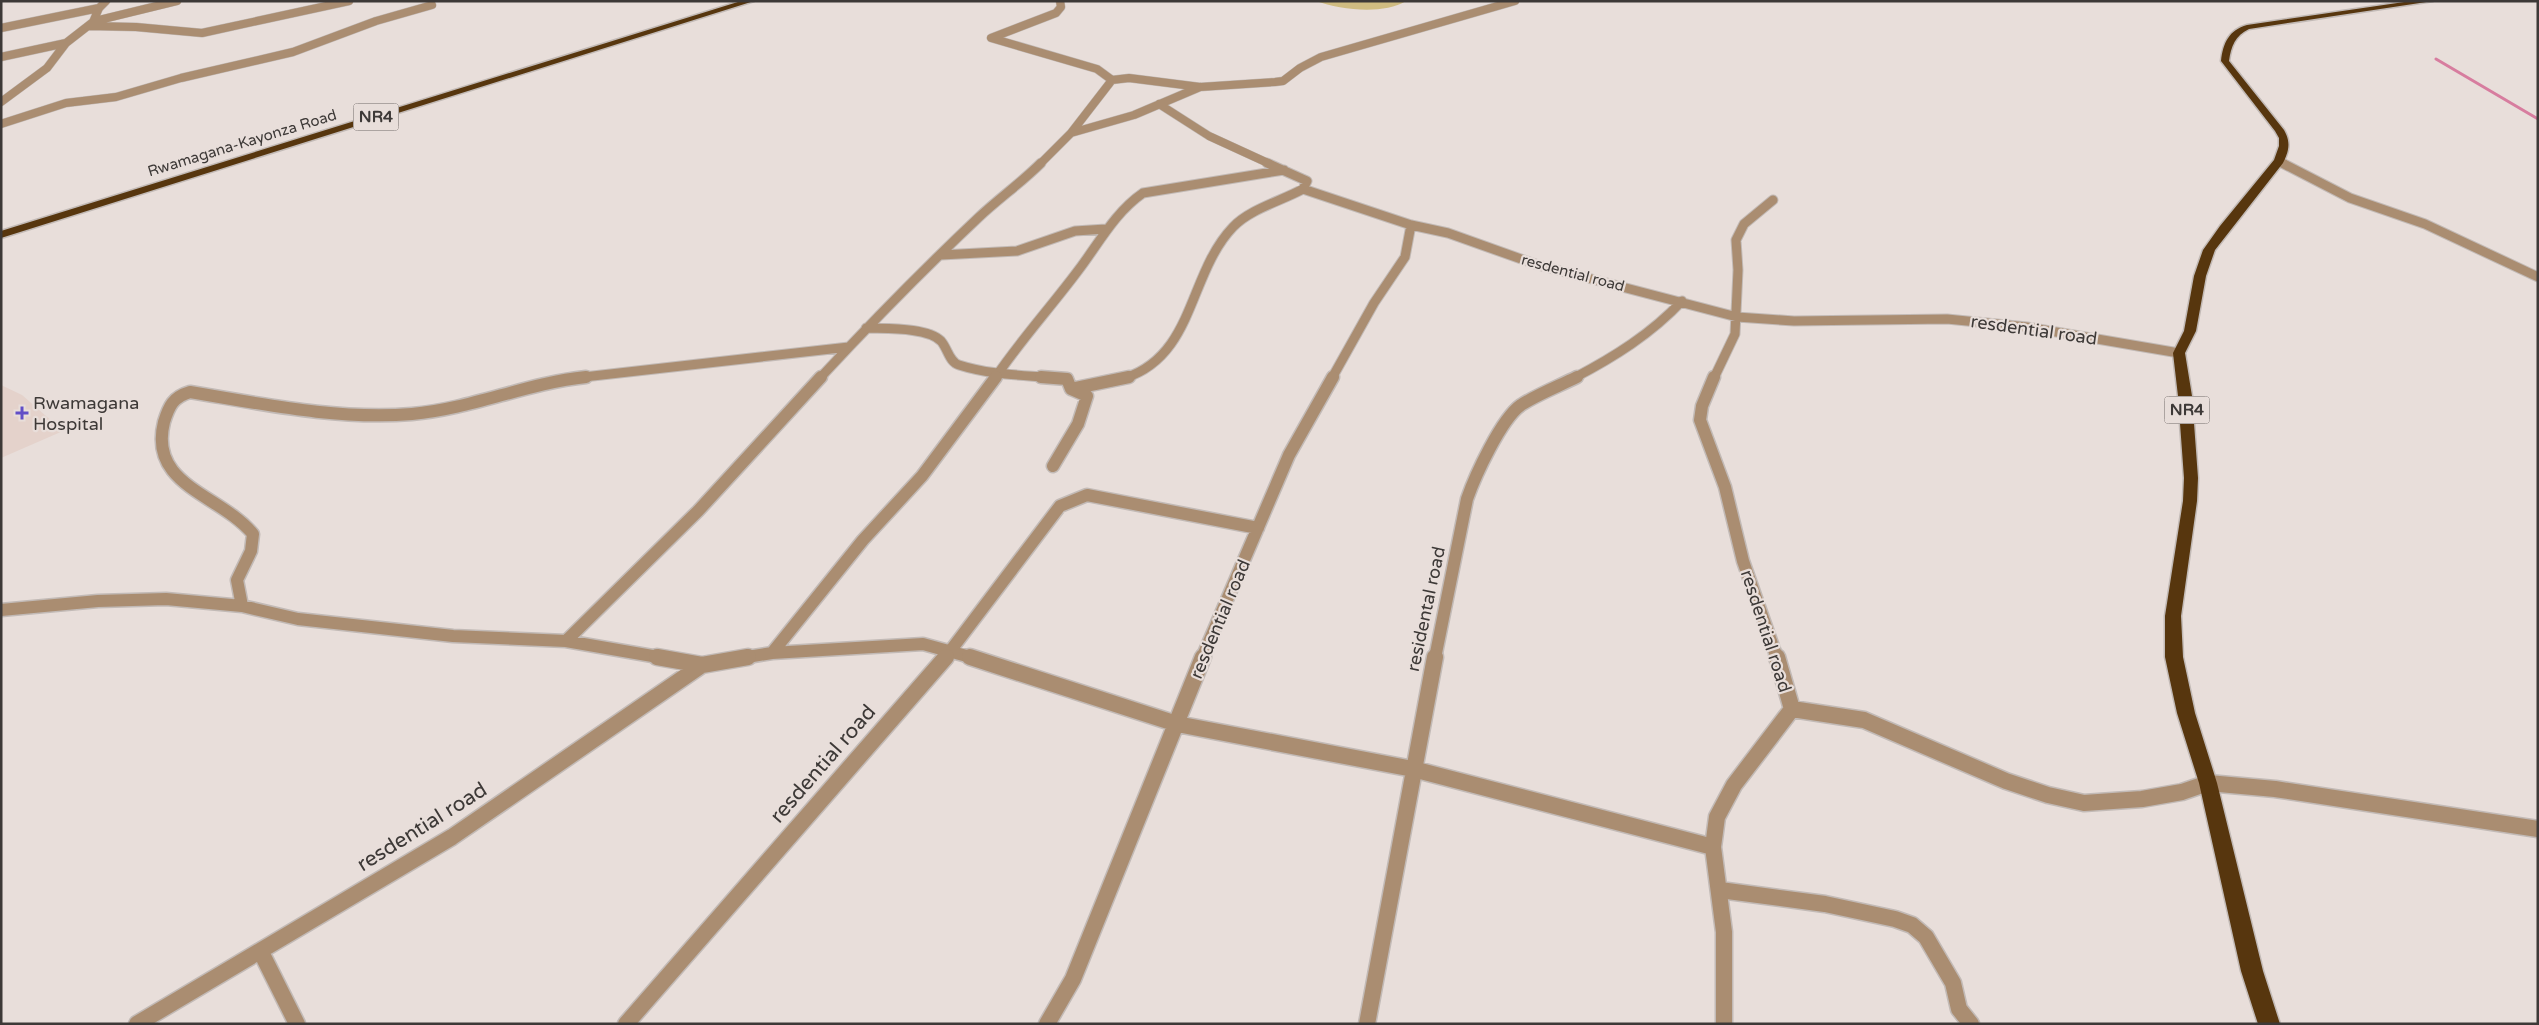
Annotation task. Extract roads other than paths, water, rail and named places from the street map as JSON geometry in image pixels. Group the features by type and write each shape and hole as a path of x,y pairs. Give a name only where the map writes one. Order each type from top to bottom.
{"highway":[{"name":"Rwamagana-Kayonza Road","path":"1,235 750,1"},
{"path":"2179,353 2190,331 2200,276 2209,250 2224,228 2279,161 2284,138 2225,61 2231,37 2237,31 2247,27 2428,1"},
{"name":"NR4","path":"2179,353 2185,396 2191,478 2190,501 2173,616 2174,657 2186,713 2208,783 2252,971 2269,1024"}],"street":[{"path":"91,24 99,8 106,1"},
{"path":"1,102 47,68 66,43 91,24 177,1"},
{"path":"91,24 202,33 349,1"},
{"path":"1,124 57,105 116,96 304,48 376,21 432,5 422,1"},
{"path":"1060,1 1061,7 1056,13 991,38 1097,69 1112,80 1129,78 1200,87 1283,81 1300,68 1322,58 1515,1"},
{"path":"1,28 99,8"},
{"path":"1,57 66,43"},
{"path":"566,641 698,511 866,328 980,216 1018,186 1071,133 1112,80"},
{"path":"1071,133 1134,115 1200,87"},
{"path":"1,92 22,88"},
{"path":"1071,389 1139,373 1162,357 1194,304 1214,255 1230,231 1246,218 1303,189 1307,181 1209,136 1159,104"},
{"path":"2279,161 2350,198 2425,224 2538,277"},
{"path":"772,653 863,540 922,476 1081,267 1106,229 1134,198 1143,194 1284,170"},
{"name":"resdential road","path":"1303,189 1411,224 1448,233 1538,265 1682,301 1737,317 1794,321 1947,319 1987,322 2179,353"},
{"name":"resdential road","path":"1724,1024 1724,932 1713,848 1717,817 1734,785 1792,709 1770,635 1743,561 1725,487 1700,420 1702,406 1735,334 1738,270 1736,240 1744,224 1773,200"},
{"name":"resdential road","path":"1047,1024 1073,979 1289,455 1374,303 1405,257 1411,224"},
{"path":"941,255 1017,251 1075,231 1106,229"},
{"name":"residental road","path":"1367,1024 1413,769 1468,499 1475,474 1510,416 1520,406 1644,336 1669,318 1682,301"},
{"path":"866,328 926,333 935,336 944,344 952,362 999,373 1068,379 1071,389"},
{"path":"242,606 237,580 251,551 253,534 237,517 177,477 165,462 161,437 168,406 172,399 180,394 190,392 299,410 362,416 413,414 574,378 850,347"},
{"path":"1052,466 1071,440 1088,396 1071,389"},
{"name":"resdential road","path":"626,1024 951,651 1064,503 1087,495 1258,528"},
{"path":"1,610 98,601 166,599 242,606 298,620 453,636 566,641 702,665 772,653 923,644 951,651 1177,724 1413,769 1713,848"},
{"name":"resdential road","path":"137,1024 262,952 452,838 702,665"},
{"path":"1792,709 1864,720 2006,781 2048,795 2084,803 2142,799 2182,792 2208,783 2275,789 2369,805 2538,829"},
{"path":"1720,890 1825,904 1895,918 1912,924 1926,938 1953,983 1959,1009 1971,1024"},
{"path":"262,952 297,1024"}],"waterway":[{"path":"2436,59 2538,119"}],"place":[{"name":"Rwamagana Hospital","path":"22,413"}]}
